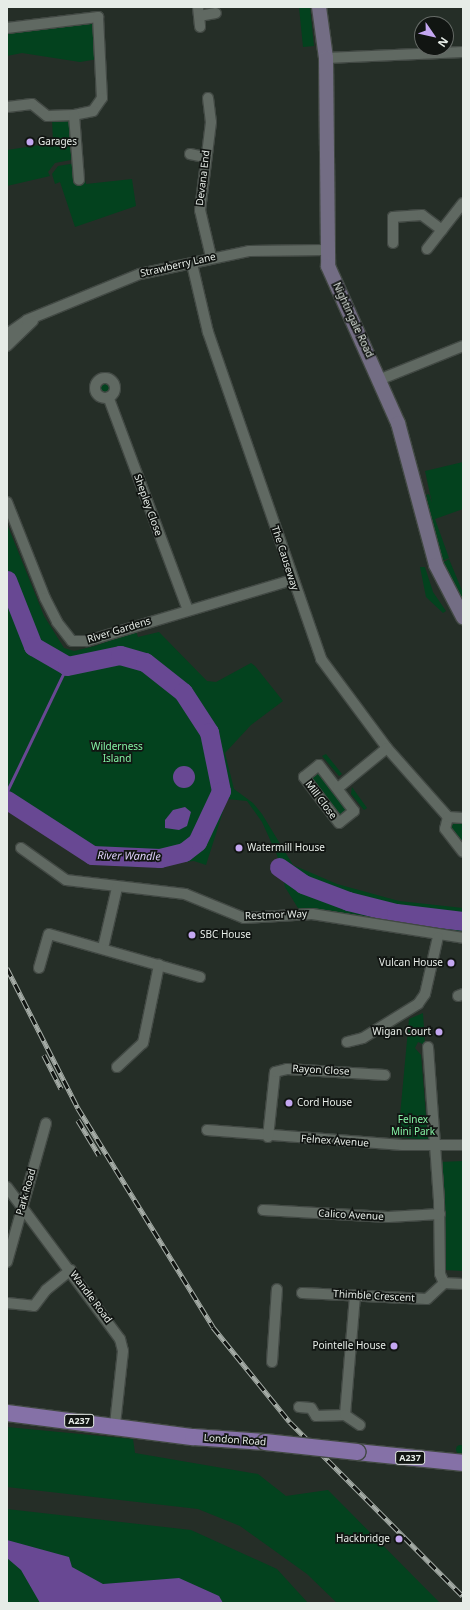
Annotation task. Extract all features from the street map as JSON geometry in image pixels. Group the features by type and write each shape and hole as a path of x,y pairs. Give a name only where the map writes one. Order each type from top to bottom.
{"main road":[{"name":"Nightingale Road","path":"318,7 326,58 326,250 328,266 381,379 413,470 436,565 461,611"},
{"name":"London Road","path":"7,1413 115,1425 193,1437 265,1442 463,1463"}],"street":[{"path":"200,27 199,11 216,14"},
{"path":"7,28 98,17 102,98 93,111 74,115 47,116 32,104 7,107"},
{"path":"326,58 460,50"},
{"name":"Devana End","path":"208,98 211,122 204,157 200,216 211,257"},
{"path":"74,115 79,180"},
{"path":"190,154 204,157"},
{"path":"427,249 463,203"},
{"path":"393,243 393,217 422,215 442,230"},
{"name":"Strawberry Lane","path":"7,334 38,315 118,280 192,264 211,257 249,251 326,250"},
{"name":"The Causeway","path":"192,264 208,332 292,580 328,672 387,748 448,817"},
{"name":"Strawberry Lane","path":"7,346 38,315"},
{"path":"381,379 463,346"},
{"name":"Shepley Close","path":"109,399 188,610"},
{"name":"River Gardens","path":"7,502 45,598 57,622 72,641 87,641 292,580"},
{"name":"Mill Close","path":"338,788 387,748"},
{"name":"Mill Close","path":"319,765 338,788 354,811 338,823 304,778 319,765"},
{"path":"463,818 448,817 445,829 463,852"},
{"name":"Restmor Way","path":"21,848 65,879 117,888 185,894 244,918 312,914 438,937 463,938"},
{"path":"103,948 117,888"},
{"path":"39,968 49,934 103,948 200,977"},
{"path":"347,1042 363,1038 418,1004 425,994 438,937"},
{"path":"116,1067 142,1043 159,965"},
{"path":"428,1047 440,1214 440,1274 444,1283 463,1284"},
{"name":"Rayon Close","path":"268,1137 274,1072 295,1069 385,1075"},
{"name":"Park Road","path":"7,1262 46,1123"},
{"name":"Felnex Avenue","path":"207,1130 268,1137 435,1146 463,1145"},
{"name":"Wandle Road","path":"7,1187 71,1270 120,1339 123,1352 115,1425"},
{"name":"Calico Avenue","path":"263,1210 388,1217 440,1214"},
{"path":"7,1303 34,1306 46,1290 71,1270"},
{"name":"Thimble Crescent","path":"302,1293 427,1299 444,1283"},
{"path":"272,1362 277,1289"},
{"path":"345,1415 355,1295"},
{"path":"299,1407 311,1408 316,1416 345,1415 360,1425"}],"green space":[{"path":"299,7 310,7 314,46 303,47"},
{"path":"97,20 98,59 80,62 22,53 7,56 7,30"},
{"path":"73,116 76,159 55,163 48,172 50,176 7,186 7,150 53,143 52,118"},
{"path":"76,163 78,181 85,180 86,184 132,179 136,206 75,227 60,182 55,184 52,174 58,166"},
{"path":"105,383 109,385 111,389 109,393 105,395 101,393 99,389 101,385"},
{"path":"463,462 463,509 435,519 449,558 442,561 426,495 429,494 432,503 425,471"},
{"name":"Wilderness Island","path":"7,524 44,616 64,648 74,651 95,646 136,631 138,637 159,632 207,681 216,682 251,663 255,666 283,701 251,725 225,753 234,789 253,803 262,814 293,865 337,884 399,901 463,908 463,938 301,913 285,887 277,855 262,822 247,801 227,799 206,865 194,861 128,867 85,860 7,803"},
{"path":"449,559 463,593 463,597 457,593 442,563"},
{"path":"420,567 425,567 433,592 446,611 443,613 426,597"},
{"path":"326,754 342,774 339,776 322,756"},
{"path":"318,772 348,808 341,816 311,778"},
{"path":"352,787 367,808 364,810 351,794"},
{"path":"454,820 463,823 463,846 451,832 449,825"},
{"name":"Felnex Mini Park","path":"423,1013 425,1045 418,1042 415,1048 421,1055 428,1140 398,1137 409,1019"},
{"path":"463,1161 463,1271 445,1270 440,1162"},
{"path":"7,1427 133,1439 135,1453 258,1474 286,1496 328,1490 440,1603 337,1603 307,1574 240,1526 198,1509 7,1487"},
{"path":"460,1444 465,1449 460,1454 455,1449"},
{"path":"7,1509 191,1530 277,1569 308,1603 7,1603"}],"shaded area":[{"path":"184,766 192,769 195,777 192,785 184,788 176,785 173,777 176,769"},
{"path":"185,807 191,812 187,826 179,830 165,828 165,820 173,810"},
{"path":"7,1540 69,1557 72,1567 103,1584 179,1578 219,1596 223,1603 40,1603 21,1570 7,1558"}],"waterway":[{"name":"River Wandle","path":"7,580 33,646 67,666 120,655 145,662 183,692 209,732 221,791 197,842 184,852 160,858 92,855 7,800"},
{"path":"7,791 67,666"},
{"name":"River Wandle","path":"279,867 303,884 348,901 396,913 463,921"}],"railway":[{"path":"7,968 78,1108 213,1327 290,1422 463,1596"},
{"path":"44,1055 61,1089"},
{"path":"78,1120 99,1155"}],"place":[{"name":"Garages","path":"30,142"},
{"name":"Watermill House","path":"239,848"},
{"name":"SBC House","path":"192,935"},
{"name":"Vulcan House","path":"451,963"},
{"name":"Wigan Court","path":"439,1032"},
{"name":"Cord House","path":"289,1103"},
{"name":"Pointelle House","path":"394,1346"},
{"name":"Hackbridge","path":"399,1539"}]}
